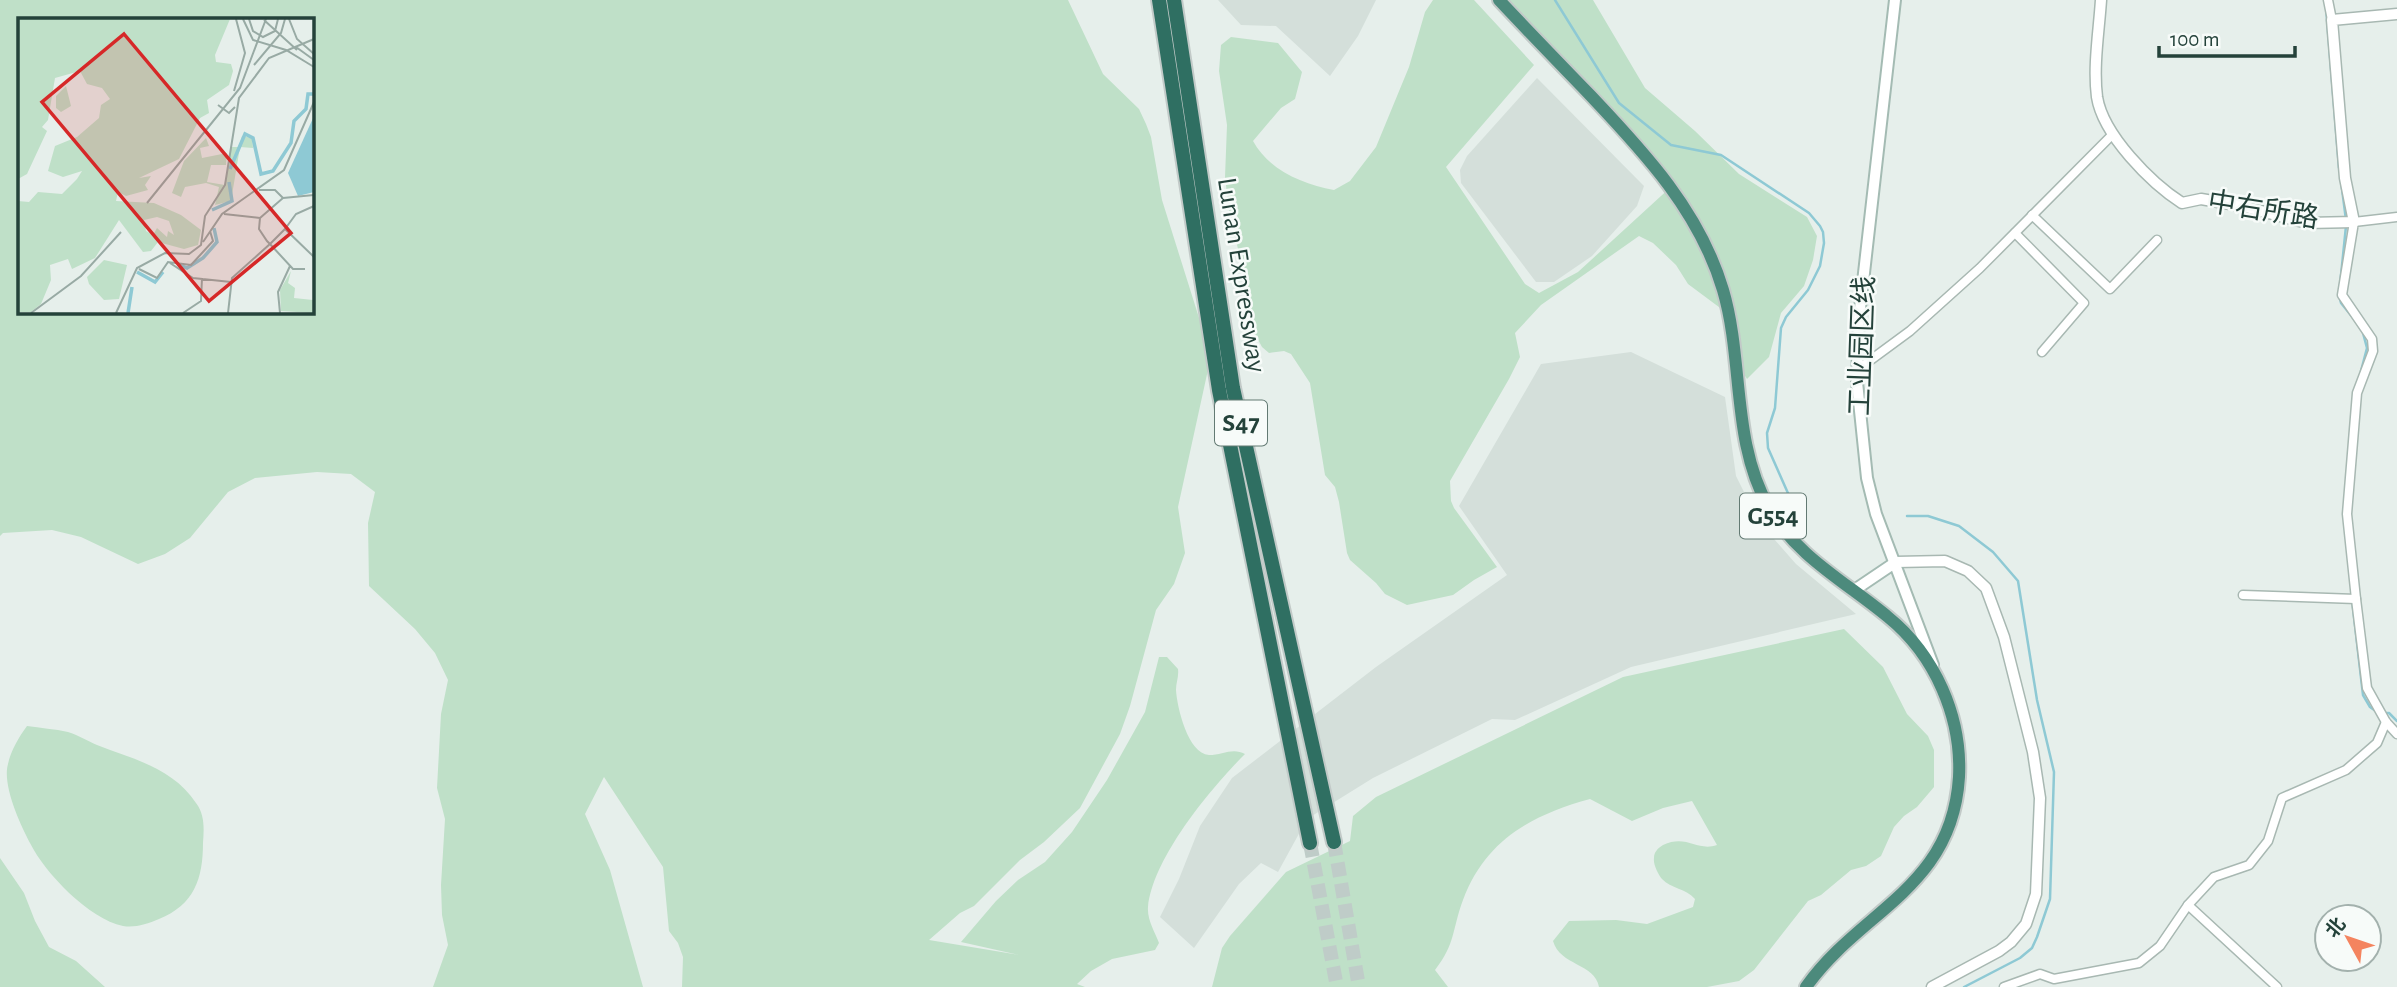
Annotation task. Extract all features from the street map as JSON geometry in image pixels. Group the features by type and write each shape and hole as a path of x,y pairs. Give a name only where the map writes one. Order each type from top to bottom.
{"highway":[{"name":"Lunan Expressway","path":"1159,0 1219,390 1310,843"},
{"name":"Lunan Expressway","path":"1174,0 1233,388 1334,842"},
{"name":"G554","path":"1499,0 1641,149 1686,210 1709,252 1723,290 1731,328 1745,436 1750,462 1762,494 1776,519 1796,544 1820,567 1909,635 1938,680 1955,730 1959,767 1955,804 1944,837 1928,865 1908,889 1837,952 1806,987"}],"main road":[{"name":"工业园区线","path":"1895,0 1863,284 1857,370 1858,414 1867,478 1876,514 1938,680"},
{"path":"1853,591 1896,562"}],"street":[{"name":"中右所路","path":"2101,0 2097,97 2112,135 2163,191 2182,203 2201,199 2242,205 2307,223 2348,222 2332,20"},
{"path":"2328,0 2332,20 2397,15"},
{"path":"1857,370 1910,331 1980,268 2112,135"},
{"path":"2032,215 2109,289 2157,240"},
{"path":"2397,217 2348,222 2342,295 2372,339 2373,351 2357,393 2347,514 2353,599 2367,688 2382,716 2397,734"},
{"path":"2015,233 2084,303 2042,352"},
{"path":"1896,562 1945,561 1968,570 1986,588 2004,637 2033,752 2040,798 2036,894 2026,924 2020,933 1999,951 1932,987"},
{"path":"2243,595 2353,599"},
{"path":"2004,987 2040,974 2054,979 2139,963 2160,946 2188,905 2214,877 2249,865 2267,841 2282,798 2346,770 2377,743 2382,716"},
{"path":"2188,905 2277,987"}],"shaded area":[{"path":"1218,0 1376,0 1358,36 1330,76 1276,26 1241,25"},
{"path":"1537,78 1644,186 1637,206 1592,256 1554,282 1536,282 1461,183 1460,170 1467,156"},
{"path":"1631,352 1725,397 1736,476 1759,522 1796,564 1856,614 1631,667 1515,720 1492,719 1373,778 1307,819 1278,872 1261,863 1239,884 1194,948 1160,917 1179,879 1200,826 1232,778 1376,667 1507,575 1459,506 1541,364"}],"green space":[{"path":"0,0 1068,0 1103,74 1139,109 1146,124 1151,137 1162,200 1211,356 1178,507 1185,553 1174,584 1156,610 1120,734 1080,808 1044,842 1020,860 974,906 960,913 929,940 1019,955 961,942 996,901 1018,880 1045,862 1072,832 1107,780 1145,712 1159,657 1167,657 1178,669 1176,690 1179,707 1185,728 1195,747 1209,755 1232,751 1245,754 1200,805 1160,867 1148,907 1150,921 1159,943 1155,950 1112,959 1091,971 1077,984 1085,987 682,987 683,957 678,943 669,931 663,867 604,777 585,814 610,870 643,987 433,987 448,945 442,915 441,885 445,819 437,788 441,714 448,680 435,653 415,629 369,586 368,523 375,492 351,474 317,472 255,478 228,492 190,538 165,554 138,564 81,537 52,530 3,533 0,536"},
{"path":"1433,0 1474,0 1534,65 1446,167 1525,284 1539,293 1578,272 1673,185 1507,0 1593,0 1645,88 1739,174 1807,217 1817,236 1813,260 1804,286 1781,313 1769,357 1747,379 1743,372 1740,334 1735,319 1688,284 1676,265 1653,243 1639,236 1541,305 1515,333 1520,357 1450,481 1454,508 1497,567 1453,595 1407,605 1385,594 1350,560 1335,487 1325,475 1310,383 1291,354 1284,351 1269,353 1262,347 1254,332 1247,282 1230,219 1225,177 1227,125 1219,71 1221,45 1231,37 1278,43 1302,72 1295,99 1281,108 1253,141 1277,168 1299,180 1334,190 1350,181 1376,147 1409,67 1425,12"},
{"path":"1844,629 1883,667 1907,714 1928,736 1934,750 1934,787 1917,807 1894,827 1881,856 1866,866 1851,870 1821,895 1808,901 1754,970 1739,981 1707,987 1599,987 1591,973 1557,949 1553,941 1569,921 1616,920 1647,924 1693,907 1695,899 1691,895 1660,877 1654,863 1655,854 1661,846 1671,842 1710,847 1717,845 1692,801 1663,808 1632,821 1590,799 1530,822 1497,846 1484,862 1472,879 1450,944 1435,970 1448,987 1212,987 1222,948 1230,936 1286,872 1350,841 1353,816 1376,797 1623,677"},
{"path":"27,726 63,731 138,760 164,773 187,791 202,817 203,856 194,889 181,906 150,922 123,926 96,914 57,881 26,835 13,804 8,783 9,759"},
{"path":"0,858 24,893 49,947 76,961 105,987 0,987"}],"waterway":[{"path":"1555,0 1619,103 1671,145 1721,155 1809,213 1823,232 1820,266 1808,290 1786,317 1781,328 1775,408 1767,433 1768,448 1791,500"},
{"path":"2326,7 2339,168"},
{"path":"2341,181 2346,220"},
{"path":"2346,226 2339,295 2341,303 2354,319"},
{"path":"2361,371 2367,348 2363,333"},
{"path":"1907,516 1928,516 1959,526 1993,552 2018,581 2037,700 2054,772 2050,899 2037,937 2032,948 2020,958 1964,987"},
{"path":"2352,599 2363,695 2370,707 2377,712"},
{"path":"2384,713 2389,713 2397,721"}],"tunnel":[{"path":"1334,842 1359,987"},
{"path":"1310,843 1337,987"}]}
